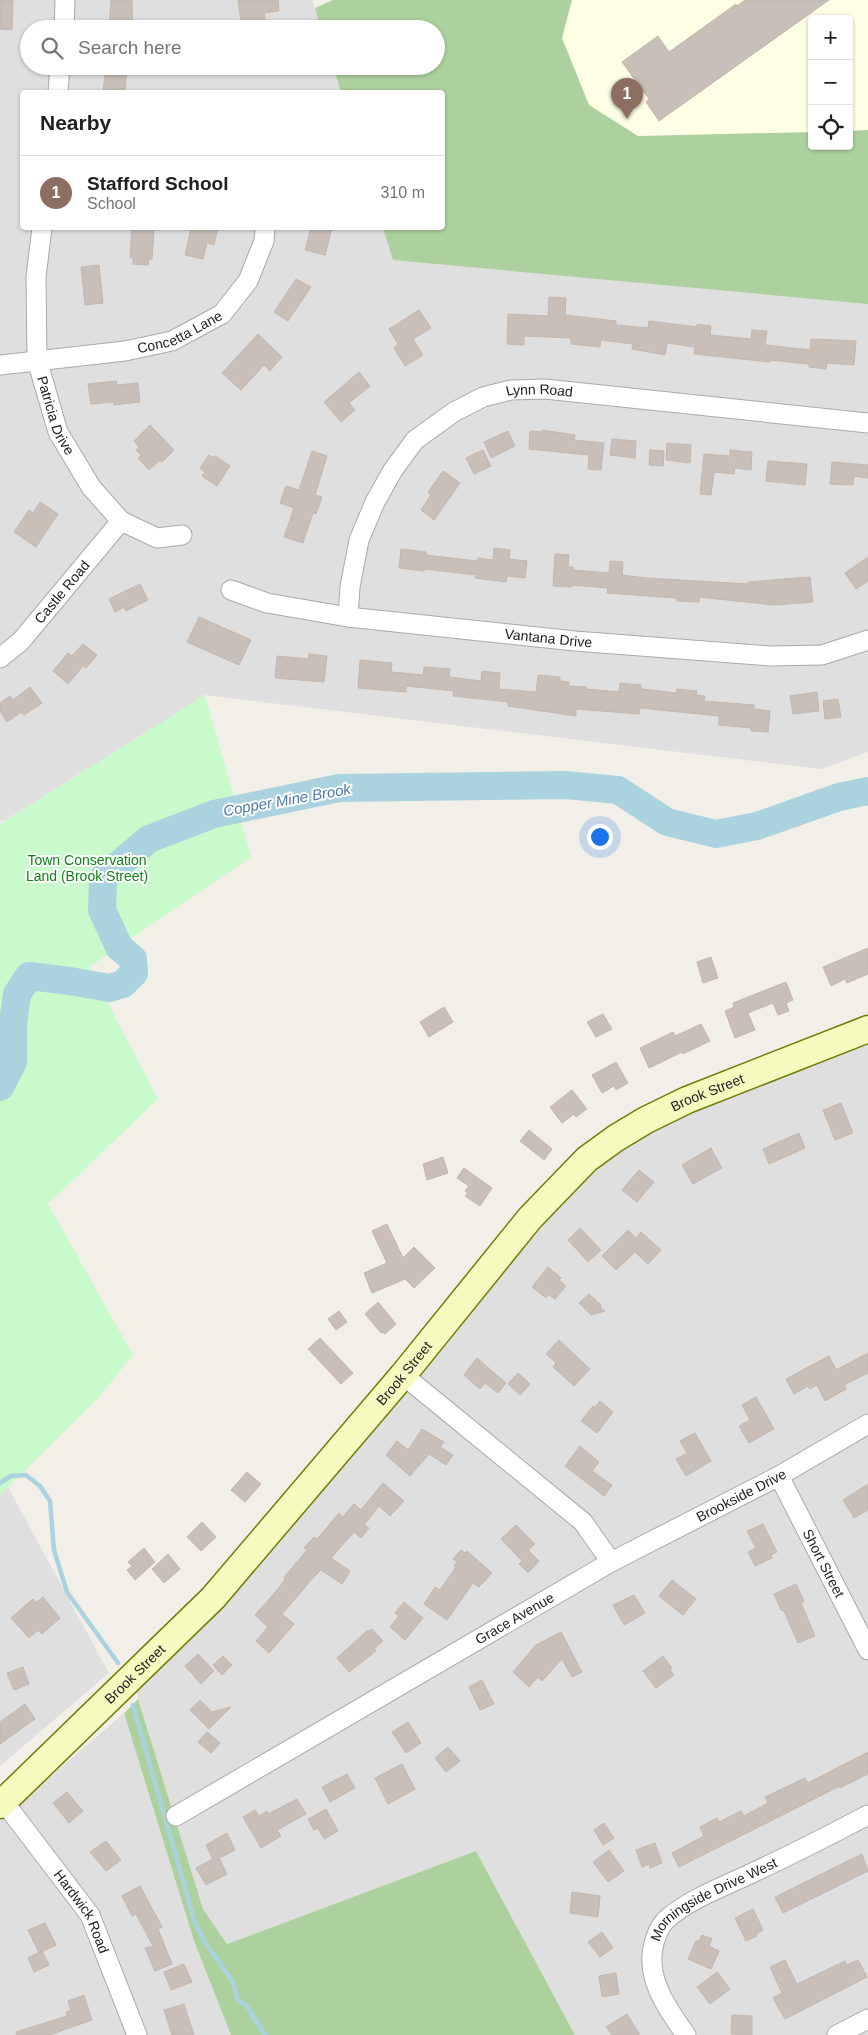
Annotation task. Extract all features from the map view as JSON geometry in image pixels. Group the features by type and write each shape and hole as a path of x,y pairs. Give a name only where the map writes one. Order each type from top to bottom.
{"street":[{"path":"64,20 65,0"},
{"path":"58,90 59,75"},
{"name":"Patricia Drive","path":"42,230 36,277 37,360 58,432 91,487 121,522 157,538 182,535"},
{"name":"Concetta Lane","path":"0,365 125,351 172,341 222,314 248,281 264,241 264,230"},
{"name":"Lynn Road","path":"348,617 350,587 359,540 375,502 393,470 415,440 454,412 483,398 511,390 545,389 868,423"},
{"name":"Castle Road","path":"0,658 20,641 121,522"},
{"name":"Vantana Drive","path":"231,590 268,603 348,617 575,641 771,656 822,656 868,640"},
{"name":"Brook Street","path":"2,1804 213,1598 404,1374 530,1218 587,1159 616,1138 646,1120 687,1100 868,1029"},
{"path":"404,1374 583,1522 611,1562"},
{"name":"Brookside Drive","path":"611,1562 779,1476 868,1424"},
{"name":"Short Street","path":"779,1476 868,1650"},
{"name":"Grace Avenue","path":"176,1816 611,1562"},
{"name":"Hardwick Road","path":"2,1804 90,1915 137,2035"},
{"name":"Morningside Drive West","path":"686,2035 669,2012 654,1979 653,1947 660,1928 666,1919 714,1892 868,1815"},
{"path":"837,2035 868,2019"}],"shaded area":[{"path":"0,0 312,0 319,20 20,20 20,75 337,75 341,90 20,90 20,230 404,230 868,282 868,752 821,769 205,695 6,820 0,821"},
{"path":"333,0 868,0 868,282 445,228 445,90 442,90 438,75 445,75 445,20 404,20"},
{"path":"868,1032 868,2035 575,2035 476,1851 227,1944 203,1910 134,1685 563,1194 615,1148 684,1111"},
{"path":"8,1487 109,1673 0,1766 0,1495"},
{"path":"124,1713 194,1941 231,2035 0,2035 0,1820"}],"green space":[{"path":"333,0 572,0 562,38 589,105 638,136 808,132 808,150 853,150 853,131 868,130 868,304 393,260 384,230 445,230 445,90 340,90 336,75 445,75 445,20 318,20 315,8"},
{"name":"Town Conservation Land (Brook Street)","path":"205,695 251,857 89,967 158,1099 48,1204 133,1355 98,1398 0,1495 0,824"},
{"path":"138,1699 203,1909 227,1944 476,1851 575,2035 231,2035 194,1941 124,1713"}],"building":[{"path":"0,0 13,0 12,30 0,29"},
{"path":"111,0 132,0 133,20 110,20"},
{"path":"238,0 278,0 279,11 264,13 265,20 241,20"},
{"path":"745,0 829,0 659,121 646,102 649,99 622,62 658,36 669,52 736,4 737,6"},
{"path":"105,75 126,75 125,90 103,90"},
{"path":"132,230 154,230 152,259 149,259 148,265 133,264 133,258 130,258"},
{"path":"191,230 218,230 214,245 207,243 203,259 185,255"},
{"path":"310,230 331,230 325,255 305,250"},
{"path":"99,265 103,303 85,305 81,267"},
{"path":"296,279 311,287 288,321 274,312"},
{"path":"549,297 566,298 565,315 616,321 616,325 648,328 649,321 697,327 697,324 711,326 710,335 751,339 752,330 767,331 765,345 810,350 811,339 856,341 854,365 827,363 826,369 809,367 809,364 694,354 695,347 667,343 665,355 632,349 633,344 601,340 600,347 571,344 571,338 524,336 524,345 507,344 508,314 548,316"},
{"path":"419,310 431,328 413,339 423,355 405,366 394,348 398,344 389,329"},
{"path":"258,334 282,357 270,371 264,365 241,390 222,373"},
{"path":"359,372 370,386 349,403 355,410 341,422 324,402"},
{"path":"116,381 117,385 138,383 140,402 114,405 113,402 91,404 88,384"},
{"path":"150,425 174,450 162,462 160,460 149,470 138,458 141,455 136,450 139,447 134,441"},
{"path":"542,430 575,435 574,440 604,443 601,470 588,469 589,455 529,449 530,431 542,432"},
{"path":"508,431 515,446 491,458 484,442"},
{"path":"612,439 636,441 635,458 610,455"},
{"path":"667,443 691,445 690,463 666,460"},
{"path":"483,450 491,466 474,474 466,458"},
{"path":"650,450 664,451 663,466 649,465"},
{"path":"730,450 752,452 751,470 735,468 734,474 714,472 711,495 700,494 704,454 730,456"},
{"path":"312,451 327,456 315,495 322,497 316,514 313,513 303,543 284,537 294,508 280,503 286,486 299,490"},
{"path":"209,455 214,458 215,456 230,466 217,486 202,476 205,472 200,468"},
{"path":"768,461 807,464 805,485 766,481"},
{"path":"832,462 868,465 868,478 854,476 853,485 830,484"},
{"path":"443,471 460,483 434,520 421,510 431,495 428,492"},
{"path":"40,502 58,514 36,547 14,532 29,510 33,513"},
{"path":"494,548 510,550 509,559 527,561 525,578 507,576 506,582 475,578 476,575 399,568 401,549 426,552 426,555 477,561 478,558 493,560"},
{"path":"555,554 569,555 568,567 573,567 573,570 609,573 610,561 623,562 622,575 646,578 748,584 748,582 810,577 813,602 774,605 699,597 699,602 677,601 676,598 607,593 608,588 572,585 572,587 553,586"},
{"path":"868,557 868,581 856,589 845,573"},
{"path":"140,584 148,600 126,611 124,607 115,612 109,599"},
{"path":"199,617 251,640 239,665 187,642"},
{"path":"83,644 97,655 86,668 83,666 68,684 53,671 68,653 72,656"},
{"path":"309,654 327,656 324,682 275,678 277,656 308,659"},
{"path":"360,660 392,663 391,672 423,675 424,667 450,669 449,677 481,681 482,671 500,673 499,689 536,692 538,675 560,677 560,681 569,682 569,686 586,687 586,689 619,692 620,683 641,685 641,689 676,693 677,689 697,691 696,695 705,696 704,701 754,705 754,709 770,711 768,732 751,731 751,728 719,725 719,716 640,708 639,714 576,709 576,716 508,706 508,702 453,696 454,691 406,686 406,692 358,688"},
{"path":"30,687 42,703 24,715 21,712 7,722 0,711 0,703 10,696 13,700"},
{"path":"817,692 819,711 793,714 790,696"},
{"path":"838,699 841,717 825,719 823,701"},
{"path":"868,948 868,974 847,983 845,979 831,986 823,967"},
{"path":"711,957 718,978 703,983 697,962"},
{"path":"786,982 793,1000 786,1003 789,1011 778,1015 773,1003 748,1013 755,1030 735,1038 725,1011 734,1007 733,1003"},
{"path":"444,1007 453,1022 429,1037 420,1022"},
{"path":"603,1014 612,1029 596,1037 587,1022"},
{"path":"701,1024 710,1041 649,1068 640,1048 673,1032 675,1036"},
{"path":"616,1062 628,1083 616,1090 614,1086 602,1093 592,1075"},
{"path":"572,1090 587,1109 576,1117 574,1114 562,1123 550,1107"},
{"path":"841,1103 853,1133 835,1140 823,1110"},
{"path":"529,1130 552,1149 544,1160 520,1141"},
{"path":"799,1133 805,1148 769,1164 763,1149"},
{"path":"711,1148 722,1168 693,1184 682,1165"},
{"path":"443,1157 448,1173 427,1180 423,1164"},
{"path":"464,1168 492,1188 480,1206 465,1196 468,1193 465,1191 469,1186 457,1178"},
{"path":"639,1170 654,1182 637,1202 622,1190"},
{"path":"387,1224 403,1258 414,1247 435,1268 414,1288 405,1279 372,1293 364,1273 387,1263 372,1231"},
{"path":"580,1228 601,1250 588,1262 568,1240"},
{"path":"628,1230 636,1238 641,1232 661,1250 648,1264 635,1252 616,1270 602,1256"},
{"path":"548,1267 561,1278 559,1280 566,1286 555,1299 548,1294 546,1298 532,1287"},
{"path":"589,1294 605,1311 591,1315 579,1303"},
{"path":"378,1302 396,1324 385,1334 381,1333 365,1314"},
{"path":"339,1311 347,1322 336,1330 328,1319"},
{"path":"320,1338 353,1373 341,1384 308,1349"},
{"path":"559,1340 590,1369 574,1386 553,1367 556,1363 546,1354"},
{"path":"868,1353 868,1373 844,1385 846,1389 825,1401 817,1385 810,1389 808,1386 794,1394 786,1379 829,1356 836,1370"},
{"path":"477,1358 506,1383 498,1393 485,1383 480,1389 464,1375"},
{"path":"518,1373 530,1384 520,1395 508,1384"},
{"path":"756,1397 774,1429 749,1443 739,1426 750,1420 742,1405"},
{"path":"600,1401 613,1412 597,1433 581,1421 593,1406 594,1408"},
{"path":"422,1429 444,1442 440,1447 453,1455 446,1465 429,1454 410,1476 386,1455 397,1441 408,1450"},
{"path":"695,1433 711,1461 686,1476 676,1459 687,1453 680,1441"},
{"path":"580,1446 599,1462 592,1471 612,1485 604,1496 565,1466"},
{"path":"247,1472 261,1484 245,1502 231,1490"},
{"path":"383,1483 404,1501 390,1516 379,1506 364,1525 369,1528 361,1538 354,1532 331,1558 350,1571 342,1584 321,1570 313,1578 282,1614 294,1624 269,1653 256,1641 268,1627 255,1615 278,1589 285,1576 307,1550 304,1548 314,1537 317,1539 339,1513 343,1517 354,1504 361,1510"},
{"path":"868,1484 868,1510 854,1518 843,1500"},
{"path":"202,1522 216,1537 201,1551 187,1537"},
{"path":"763,1524 777,1552 771,1555 772,1558 755,1566 748,1552 756,1548 747,1531"},
{"path":"516,1525 535,1544 528,1550 539,1561 528,1573 519,1564 522,1561 501,1539"},
{"path":"144,1548 155,1562 135,1580 127,1570 132,1566 128,1562"},
{"path":"461,1550 465,1553 467,1551 492,1573 479,1587 473,1583 447,1620 424,1604 435,1587 440,1590 456,1567 454,1566 457,1562 453,1559"},
{"path":"168,1554 180,1569 164,1583 152,1569"},
{"path":"672,1580 696,1599 683,1615 659,1596"},
{"path":"796,1584 804,1601 801,1603 815,1636 798,1643 784,1611 781,1610 774,1594"},
{"path":"634,1595 645,1613 624,1625 613,1605"},
{"path":"43,1597 60,1618 42,1634 38,1630 29,1638 11,1618 33,1599 36,1603"},
{"path":"404,1602 423,1618 405,1640 390,1627 399,1616 395,1613"},
{"path":"372,1629 383,1641 374,1649 376,1651 349,1672 337,1658 368,1630"},
{"path":"561,1632 582,1672 572,1677 562,1659 542,1681 538,1677 529,1687 513,1672 536,1645"},
{"path":"198,1654 214,1671 201,1684 185,1666"},
{"path":"223,1656 232,1665 222,1675 213,1665"},
{"path":"663,1656 672,1668 670,1670 674,1675 656,1688 643,1671"},
{"path":"23,1667 29,1684 14,1690 7,1673"},
{"path":"482,1680 494,1704 480,1710 469,1687"},
{"path":"200,1700 212,1712 231,1707 209,1729 190,1710"},
{"path":"25,1704 35,1719 0,1744 0,1722"},
{"path":"408,1722 421,1743 406,1753 392,1732"},
{"path":"207,1732 220,1743 211,1753 198,1742"},
{"path":"448,1747 460,1761 446,1772 435,1758"},
{"path":"868,1752 868,1774 840,1788 840,1786 679,1867 672,1853 704,1836 700,1827 717,1818 719,1822 741,1811 744,1816 768,1803 765,1797 805,1778 808,1783"},
{"path":"402,1764 415,1789 388,1804 375,1778"},
{"path":"347,1774 355,1788 330,1802 322,1787"},
{"path":"67,1792 83,1811 69,1823 53,1803"},
{"path":"297,1799 306,1814 277,1830 281,1836 261,1848 243,1817 255,1810 259,1816 267,1811 268,1814"},
{"path":"326,1809 338,1831 324,1839 318,1828 314,1830 308,1819"},
{"path":"604,1823 614,1838 603,1845 594,1830"},
{"path":"227,1833 235,1850 219,1858 227,1874 206,1885 196,1868 213,1859 206,1845"},
{"path":"106,1841 121,1860 106,1871 90,1852"},
{"path":"655,1843 662,1863 650,1868 649,1864 642,1867 636,1850"},
{"path":"609,1850 624,1871 608,1882 593,1862"},
{"path":"862,1854 868,1871 783,1913 775,1897"},
{"path":"140,1886 162,1927 158,1929 172,1964 155,1971 145,1948 153,1946 136,1914 132,1916 122,1896"},
{"path":"572,1892 600,1896 598,1917 570,1913"},
{"path":"753,1909 763,1930 756,1934 757,1936 746,1941 735,1918"},
{"path":"45,1923 56,1945 39,1953 28,1930"},
{"path":"602,1932 613,1948 600,1957 588,1942"},
{"path":"702,1935 712,1939 709,1946 719,1951 711,1969 688,1959 696,1941 699,1941"},
{"path":"42,1951 49,1965 34,1972 28,1958"},
{"path":"785,1960 797,1984 845,1961 847,1965 858,1960 867,1977 785,2019 773,1998 782,1993 770,1967"},
{"path":"184,1964 192,1982 171,1990 164,1972"},
{"path":"717,1972 730,1989 710,2004 697,1987"},
{"path":"616,1973 619,1994 602,1997 599,1976"},
{"path":"84,1995 92,2020 50,2035 17,2035 16,2032 67,2016 66,2012 71,2010 68,2001"},
{"path":"184,2004 194,2035 172,2035 164,2010"},
{"path":"627,2014 640,2035 612,2035 606,2027"},
{"path":"732,2015 752,2016 752,2035 731,2034"}],"waterway":[{"name":"Copper Mine Brook","path":"0,1087 13,1062 13,1023 17,994 29,976 109,988 123,984 134,973 133,959 119,947 102,910 103,878 149,839 214,814 339,788 565,785 618,790 667,822 716,834 757,826 839,797 868,791"},
{"path":"0,1483 11,1476 26,1475 40,1486 50,1501 54,1550 67,1592 118,1663"},
{"path":"133,1705 195,1923 207,1945 233,1982 237,1999 246,2005 265,2035"}],"place":[{"name":"Stafford School","path":"627,119"}]}
